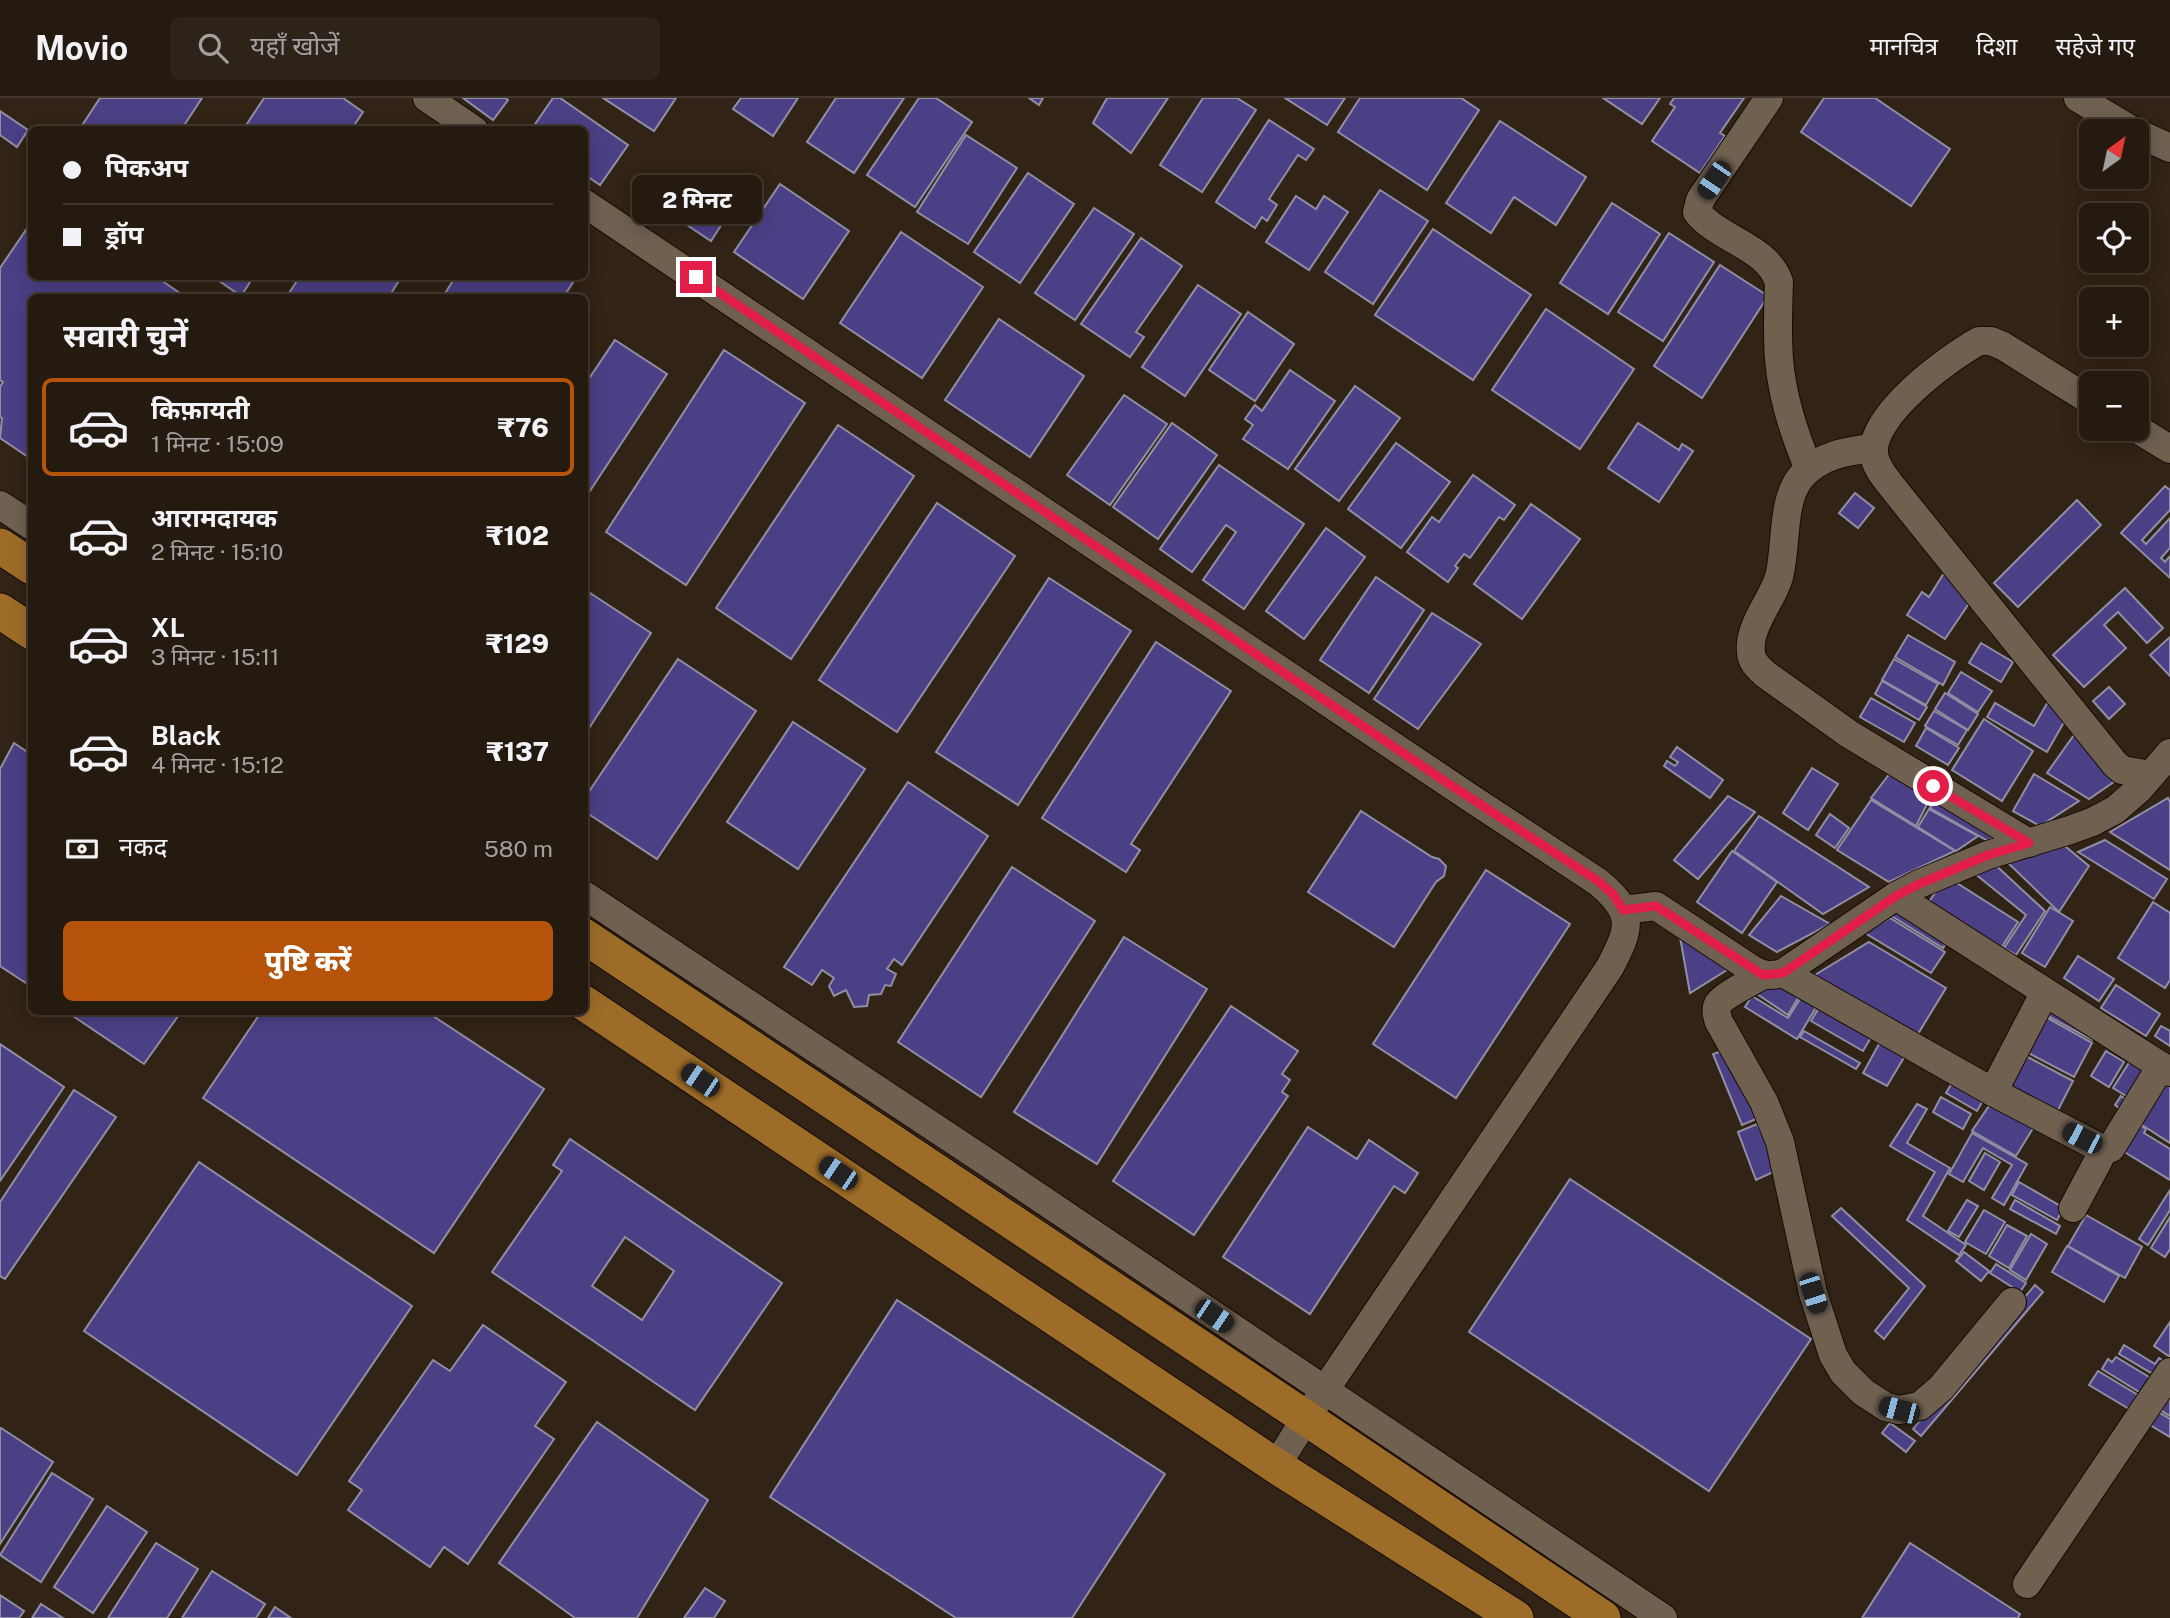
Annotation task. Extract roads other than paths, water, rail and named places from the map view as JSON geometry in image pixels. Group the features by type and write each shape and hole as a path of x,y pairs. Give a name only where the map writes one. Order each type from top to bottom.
{"main road":[{"path":"0,546 28,564"},
{"path":"0,611 28,629"},
{"path":"588,939 1315,1404 1603,1618"},
{"path":"588,1006 1276,1466 1516,1618"}],"street":[{"path":"427,98 468,126"},
{"path":"1769,98 1700,200 1697,212 1705,221 1753,251 1769,264 1776,274 1779,282 1779,362 1788,412 1809,469"},
{"path":"2078,98 2113,119"},
{"path":"2149,138 2170,148"},
{"path":"588,206 1598,881 1613,894 1623,910 1626,921 1622,943 1609,967 1276,1466"},
{"path":"2079,394 2003,346 1991,341 1979,341 1904,397 1884,420 1875,440 1873,456 1889,483 2115,764 2122,770 2151,775"},
{"path":"2149,436 2170,449"},
{"path":"1874,448 1834,454 1809,469 1799,480 1790,496 1783,559 1778,578 1759,618 1750,654 1755,665 1772,680 1849,734 2029,843"},
{"path":"0,505 28,523"},
{"path":"2012,1301 1941,1388 1920,1406 1899,1410 1886,1407 1863,1392 1843,1372 1833,1355 1813,1293 1780,1142 1764,1102 1719,1021 1717,1006 1723,999 1773,974 1919,884 1988,855 2092,822 2115,810 2128,801 2170,753"},
{"path":"1623,910 1656,906 1773,974 1993,1093 2104,1150 2112,1148 2165,1069 1896,896"},
{"path":"588,898 994,1167 1315,1404 1663,1618"},
{"path":"1993,1093 2045,992"},
{"path":"2073,1208 2104,1150"},
{"path":"2027,1584 2170,1372"}]}
